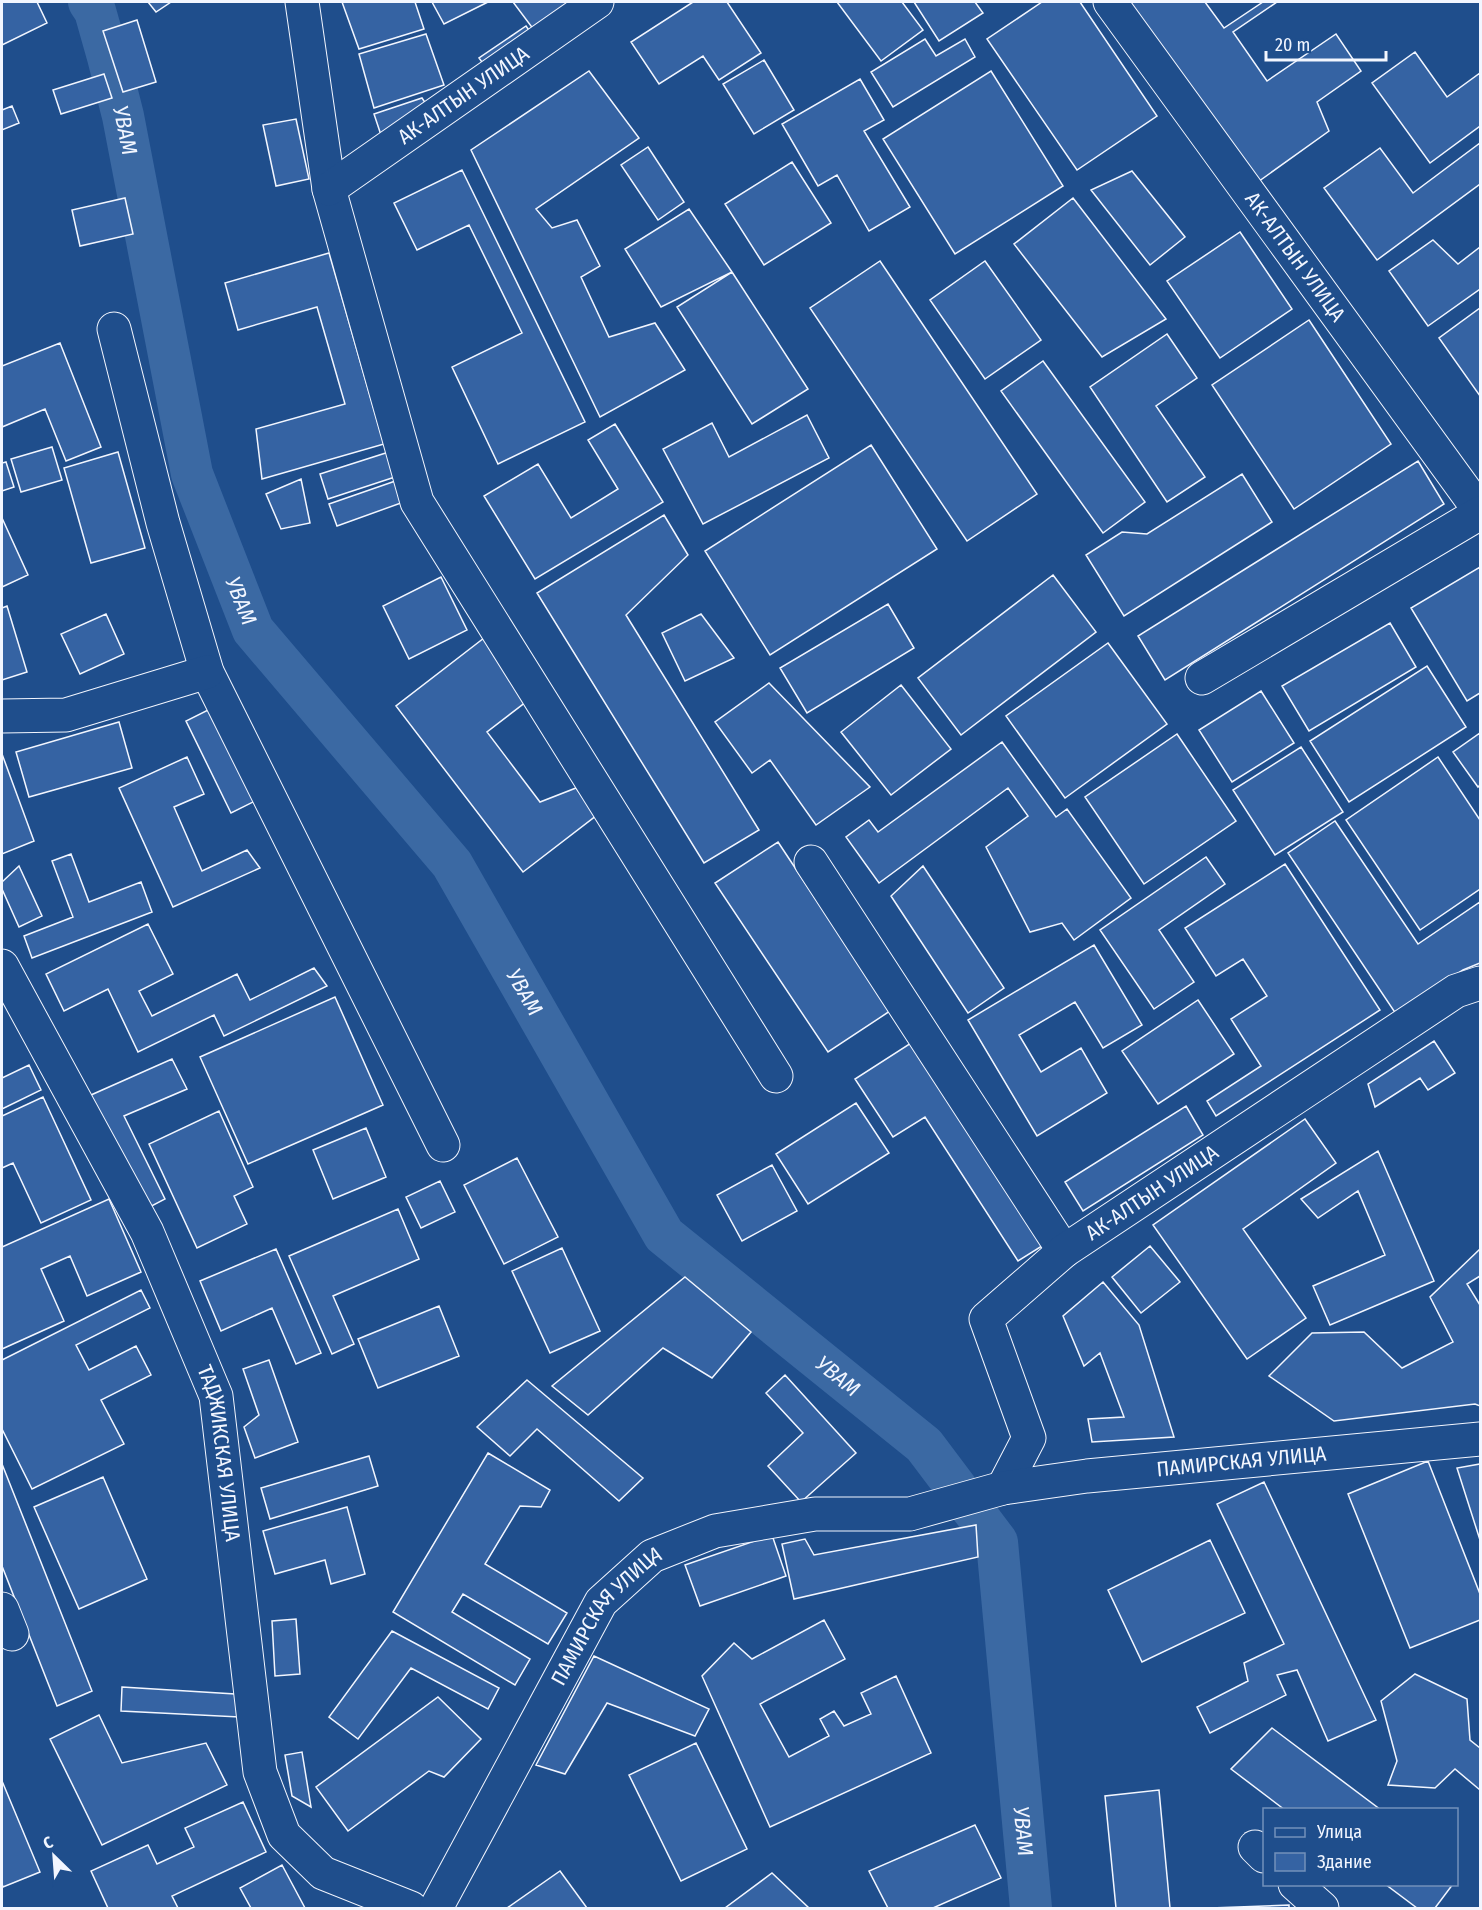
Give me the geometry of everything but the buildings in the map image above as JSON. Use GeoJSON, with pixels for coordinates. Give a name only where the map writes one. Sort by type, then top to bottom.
{"type":"FeatureCollection","features":[{"type":"Feature","properties":{"kind":"street"},"geometry":{"type":"LineString","coordinates":[[302,2],[329,189],[417,502],[776,1076]]}},
{"type":"Feature","properties":{"kind":"street","name":"АК-АЛТЫН УЛИЦА"},"geometry":{"type":"LineString","coordinates":[[329,189],[597,2]]}},
{"type":"Feature","properties":{"kind":"street","name":"АК-АЛТЫН УЛИЦА"},"geometry":{"type":"LineString","coordinates":[[1110,2],[1480,512]]}},
{"type":"Feature","properties":{"kind":"street"},"geometry":{"type":"LineString","coordinates":[[114,330],[163,523],[207,672],[443,1145]]}},
{"type":"Feature","properties":{"kind":"street"},"geometry":{"type":"LineString","coordinates":[[1202,678],[1480,512]]}},
{"type":"Feature","properties":{"kind":"street"},"geometry":{"type":"LineString","coordinates":[[2,716],[66,715],[207,672]]}},
{"type":"Feature","properties":{"kind":"street"},"geometry":{"type":"LineString","coordinates":[[811,862],[1064,1251]]}},
{"type":"Feature","properties":{"kind":"street","name":"ТАДЖИКСКАЯ УЛИЦА"},"geometry":{"type":"LineString","coordinates":[[2,966],[147,1232],[216,1396],[260,1772],[284,1835],[323,1873],[411,1908]]}},
{"type":"Feature","properties":{"kind":"street","name":"АК-АЛТЫН УЛИЦА"},"geometry":{"type":"LineString","coordinates":[[1003,1488],[1029,1438],[986,1319],[1064,1251],[1456,991],[1480,983]]}},
{"type":"Feature","properties":{"kind":"street","name":"ПАМИРСКАЯ УЛИЦА"},"geometry":{"type":"LineString","coordinates":[[436,1908],[601,1602],[652,1556],[715,1531],[815,1514],[910,1514],[1003,1488],[1087,1476],[1480,1439]]}},
{"type":"Feature","properties":{"kind":"street"},"geometry":{"type":"LineString","coordinates":[[1297,1886],[1322,1908]]}},
{"type":"Feature","properties":{"kind":"waterway","name":"УВАМ"},"geometry":{"type":"LineString","coordinates":[[89,2],[95,11],[123,116],[192,474],[253,630],[452,864],[664,1235],[924,1445],[997,1542],[1031,1908]]}}]}
